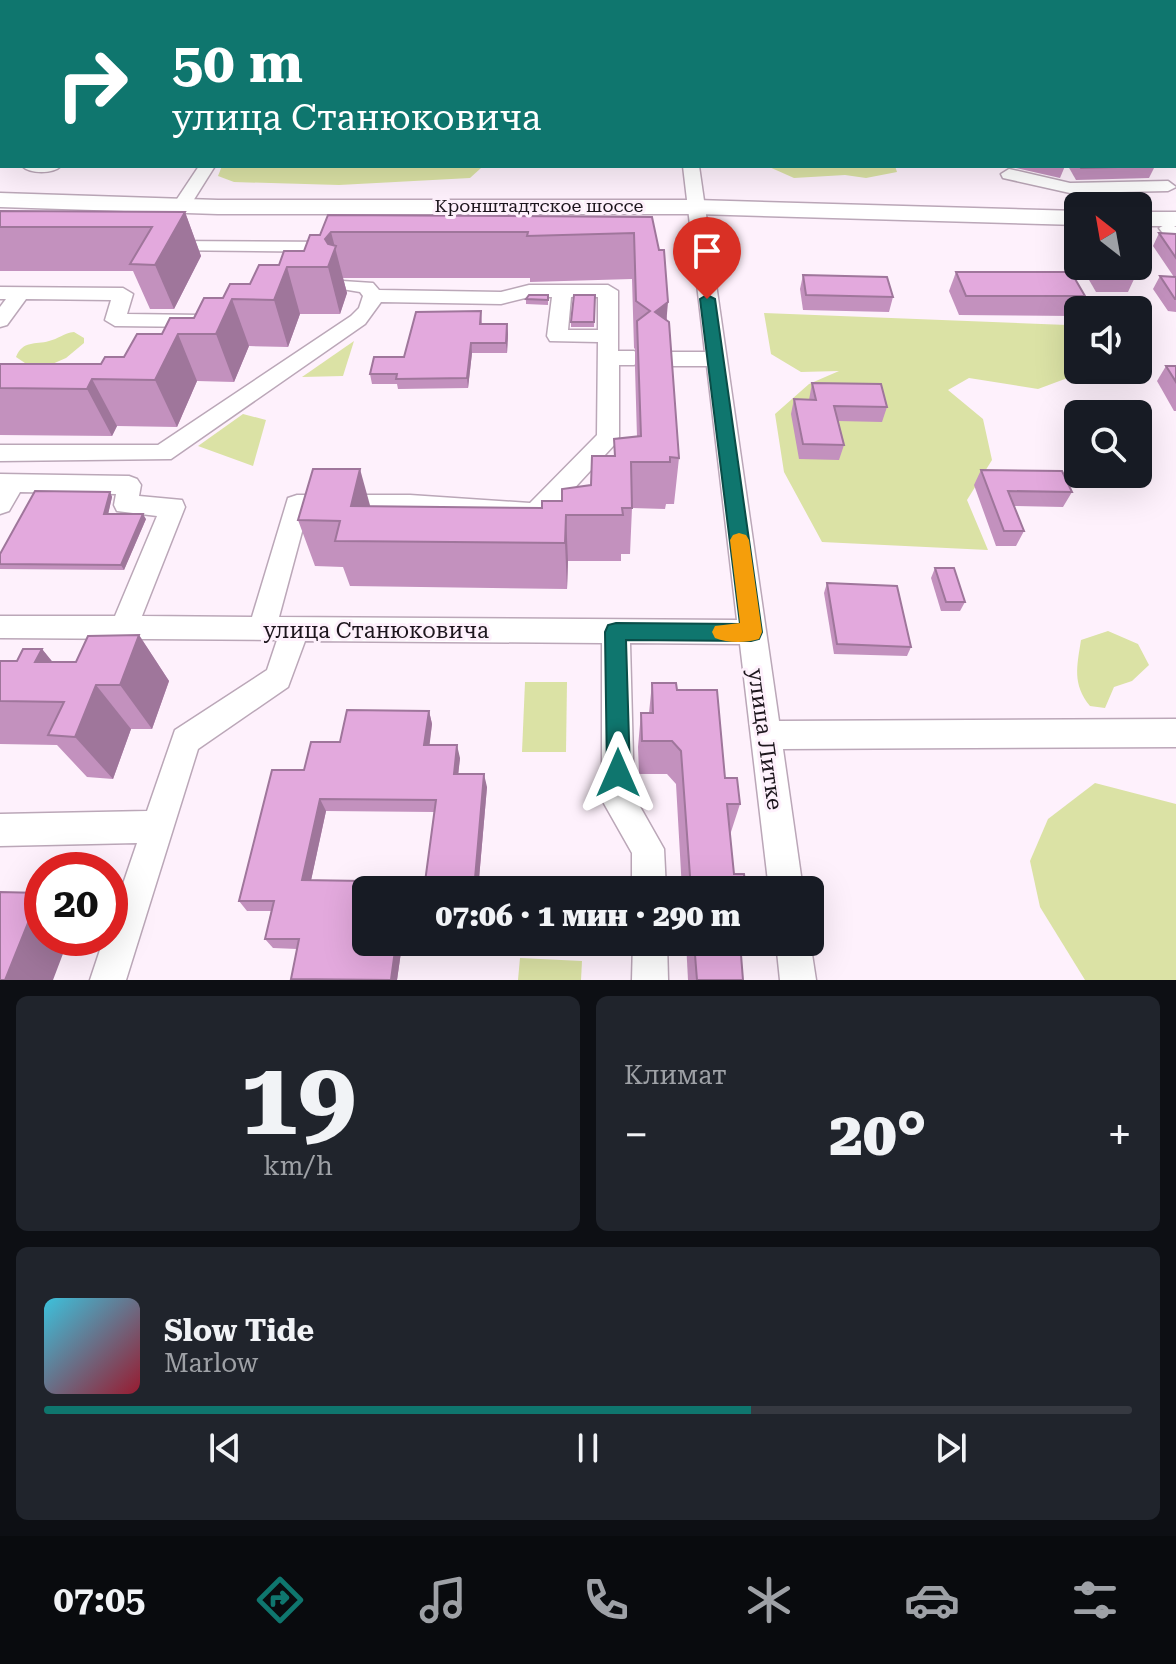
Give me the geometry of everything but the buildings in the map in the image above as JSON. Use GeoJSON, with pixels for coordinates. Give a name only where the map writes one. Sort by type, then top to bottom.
{"type":"FeatureCollection","features":[{"type":"Feature","properties":{"kind":"main road","name":"Кронштадтское шоссе"},"geometry":{"type":"LineString","coordinates":[[4,207],[182,205],[1064,218]]}},
{"type":"Feature","properties":{"kind":"main road","name":"Кронштадтское шоссе"},"geometry":{"type":"LineString","coordinates":[[4,207],[330,215],[697,214],[1064,227]]}},
{"type":"Feature","properties":{"kind":"main road"},"geometry":{"type":"LineString","coordinates":[[1152,223],[1174,229]]}},
{"type":"Feature","properties":{"kind":"main road"},"geometry":{"type":"LineString","coordinates":[[1152,228],[1174,229]]}},
{"type":"Feature","properties":{"kind":"street"},"geometry":{"type":"LineString","coordinates":[[182,205],[206,168]]}},
{"type":"Feature","properties":{"kind":"street","name":"улица Литке"},"geometry":{"type":"LineString","coordinates":[[691,168],[784,876]]}},
{"type":"Feature","properties":{"kind":"street"},"geometry":{"type":"LineString","coordinates":[[1041,168],[1061,172],[1058,168]]}},
{"type":"Feature","properties":{"kind":"street"},"geometry":{"type":"LineString","coordinates":[[1009,174],[1058,186],[1168,186],[1154,171]]}},
{"type":"Feature","properties":{"kind":"street"},"geometry":{"type":"LineString","coordinates":[[1083,187],[1086,192]]}},
{"type":"Feature","properties":{"kind":"street"},"geometry":{"type":"LineString","coordinates":[[309,270],[330,215]]}},
{"type":"Feature","properties":{"kind":"street"},"geometry":{"type":"LineString","coordinates":[[153,246],[354,247]]}},
{"type":"Feature","properties":{"kind":"street"},"geometry":{"type":"LineString","coordinates":[[61,293],[76,271]]}},
{"type":"Feature","properties":{"kind":"street"},"geometry":{"type":"LineString","coordinates":[[349,285],[366,287],[373,296]]}},
{"type":"Feature","properties":{"kind":"street"},"geometry":{"type":"LineString","coordinates":[[562,290],[557,336],[608,347],[634,358]]}},
{"type":"Feature","properties":{"kind":"street"},"geometry":{"type":"LineString","coordinates":[[262,629],[297,504],[410,504],[536,513],[608,437],[608,291],[529,291],[501,298],[373,296]]}},
{"type":"Feature","properties":{"kind":"street"},"geometry":{"type":"LineString","coordinates":[[0,321],[10,293],[123,294],[115,320],[223,321],[189,343]]}},
{"type":"Feature","properties":{"kind":"street"},"geometry":{"type":"LineString","coordinates":[[0,453],[163,453],[358,320],[368,310],[373,296]]}},
{"type":"Feature","properties":{"kind":"street"},"geometry":{"type":"LineString","coordinates":[[665,359],[715,359]]}},
{"type":"Feature","properties":{"kind":"street"},"geometry":{"type":"LineString","coordinates":[[4,490],[129,485],[126,505],[173,507],[124,628]]}},
{"type":"Feature","properties":{"kind":"street","name":"улица Станюковича"},"geometry":{"type":"LineString","coordinates":[[0,627],[751,632]]}},
{"type":"Feature","properties":{"kind":"street"},"geometry":{"type":"LineString","coordinates":[[108,980],[186,740],[278,678],[295,629]]}},
{"type":"Feature","properties":{"kind":"street"},"geometry":{"type":"LineString","coordinates":[[616,632],[618,800],[648,849],[649,876]]}},
{"type":"Feature","properties":{"kind":"street"},"geometry":{"type":"LineString","coordinates":[[765,735],[1176,733]]}},
{"type":"Feature","properties":{"kind":"street"},"geometry":{"type":"LineString","coordinates":[[0,830],[158,827]]}},
{"type":"Feature","properties":{"kind":"street"},"geometry":{"type":"LineString","coordinates":[[650,956],[650,980]]}},
{"type":"Feature","properties":{"kind":"street"},"geometry":{"type":"LineString","coordinates":[[795,956],[798,980]]}},
{"type":"Feature","properties":{"kind":"green space"},"geometry":{"type":"Polygon","coordinates":[[[221,168],[481,168],[470,178],[339,185],[234,182],[218,176],[221,168]]]}},
{"type":"Feature","properties":{"kind":"green space"},"geometry":{"type":"Polygon","coordinates":[[[772,168],[896,168],[897,172],[866,178],[845,175],[794,178],[772,168]]]}},
{"type":"Feature","properties":{"kind":"green space"},"geometry":{"type":"Polygon","coordinates":[[[764,313],[1064,325],[1064,379],[1038,389],[969,378],[948,390],[983,419],[992,460],[967,500],[988,550],[822,542],[784,472],[775,414],[809,384],[839,371],[801,372],[771,354],[764,313]]]}},
{"type":"Feature","properties":{"kind":"green space"},"geometry":{"type":"Polygon","coordinates":[[[74,332],[84,338],[84,343],[66,358],[50,365],[25,363],[16,357],[26,346],[74,332]]]}},
{"type":"Feature","properties":{"kind":"green space"},"geometry":{"type":"Polygon","coordinates":[[[354,341],[343,376],[302,377],[354,341]]]}},
{"type":"Feature","properties":{"kind":"green space"},"geometry":{"type":"Polygon","coordinates":[[[243,414],[266,420],[253,466],[198,446],[243,414]]]}},
{"type":"Feature","properties":{"kind":"green space"},"geometry":{"type":"Polygon","coordinates":[[[1108,631],[1138,644],[1149,665],[1132,681],[1114,687],[1105,708],[1090,706],[1078,682],[1081,640],[1108,631]]]}},
{"type":"Feature","properties":{"kind":"green space"},"geometry":{"type":"Polygon","coordinates":[[[525,682],[567,682],[566,752],[522,752],[525,682]]]}},
{"type":"Feature","properties":{"kind":"green space"},"geometry":{"type":"Polygon","coordinates":[[[1095,783],[1176,804],[1176,980],[1085,980],[1040,907],[1030,861],[1048,819],[1095,783]]]}},
{"type":"Feature","properties":{"kind":"green space"},"geometry":{"type":"Polygon","coordinates":[[[520,958],[582,961],[581,980],[518,980],[520,958]]]}},
{"type":"Feature","properties":{"kind":"slow traffic"},"geometry":{"type":"LineString","coordinates":[[722,632],[751,632],[739,540]]}},
{"type":"Feature","properties":{"kind":"route"},"geometry":{"type":"LineString","coordinates":[[618,773],[616,632],[751,632],[707,299]]}}]}
